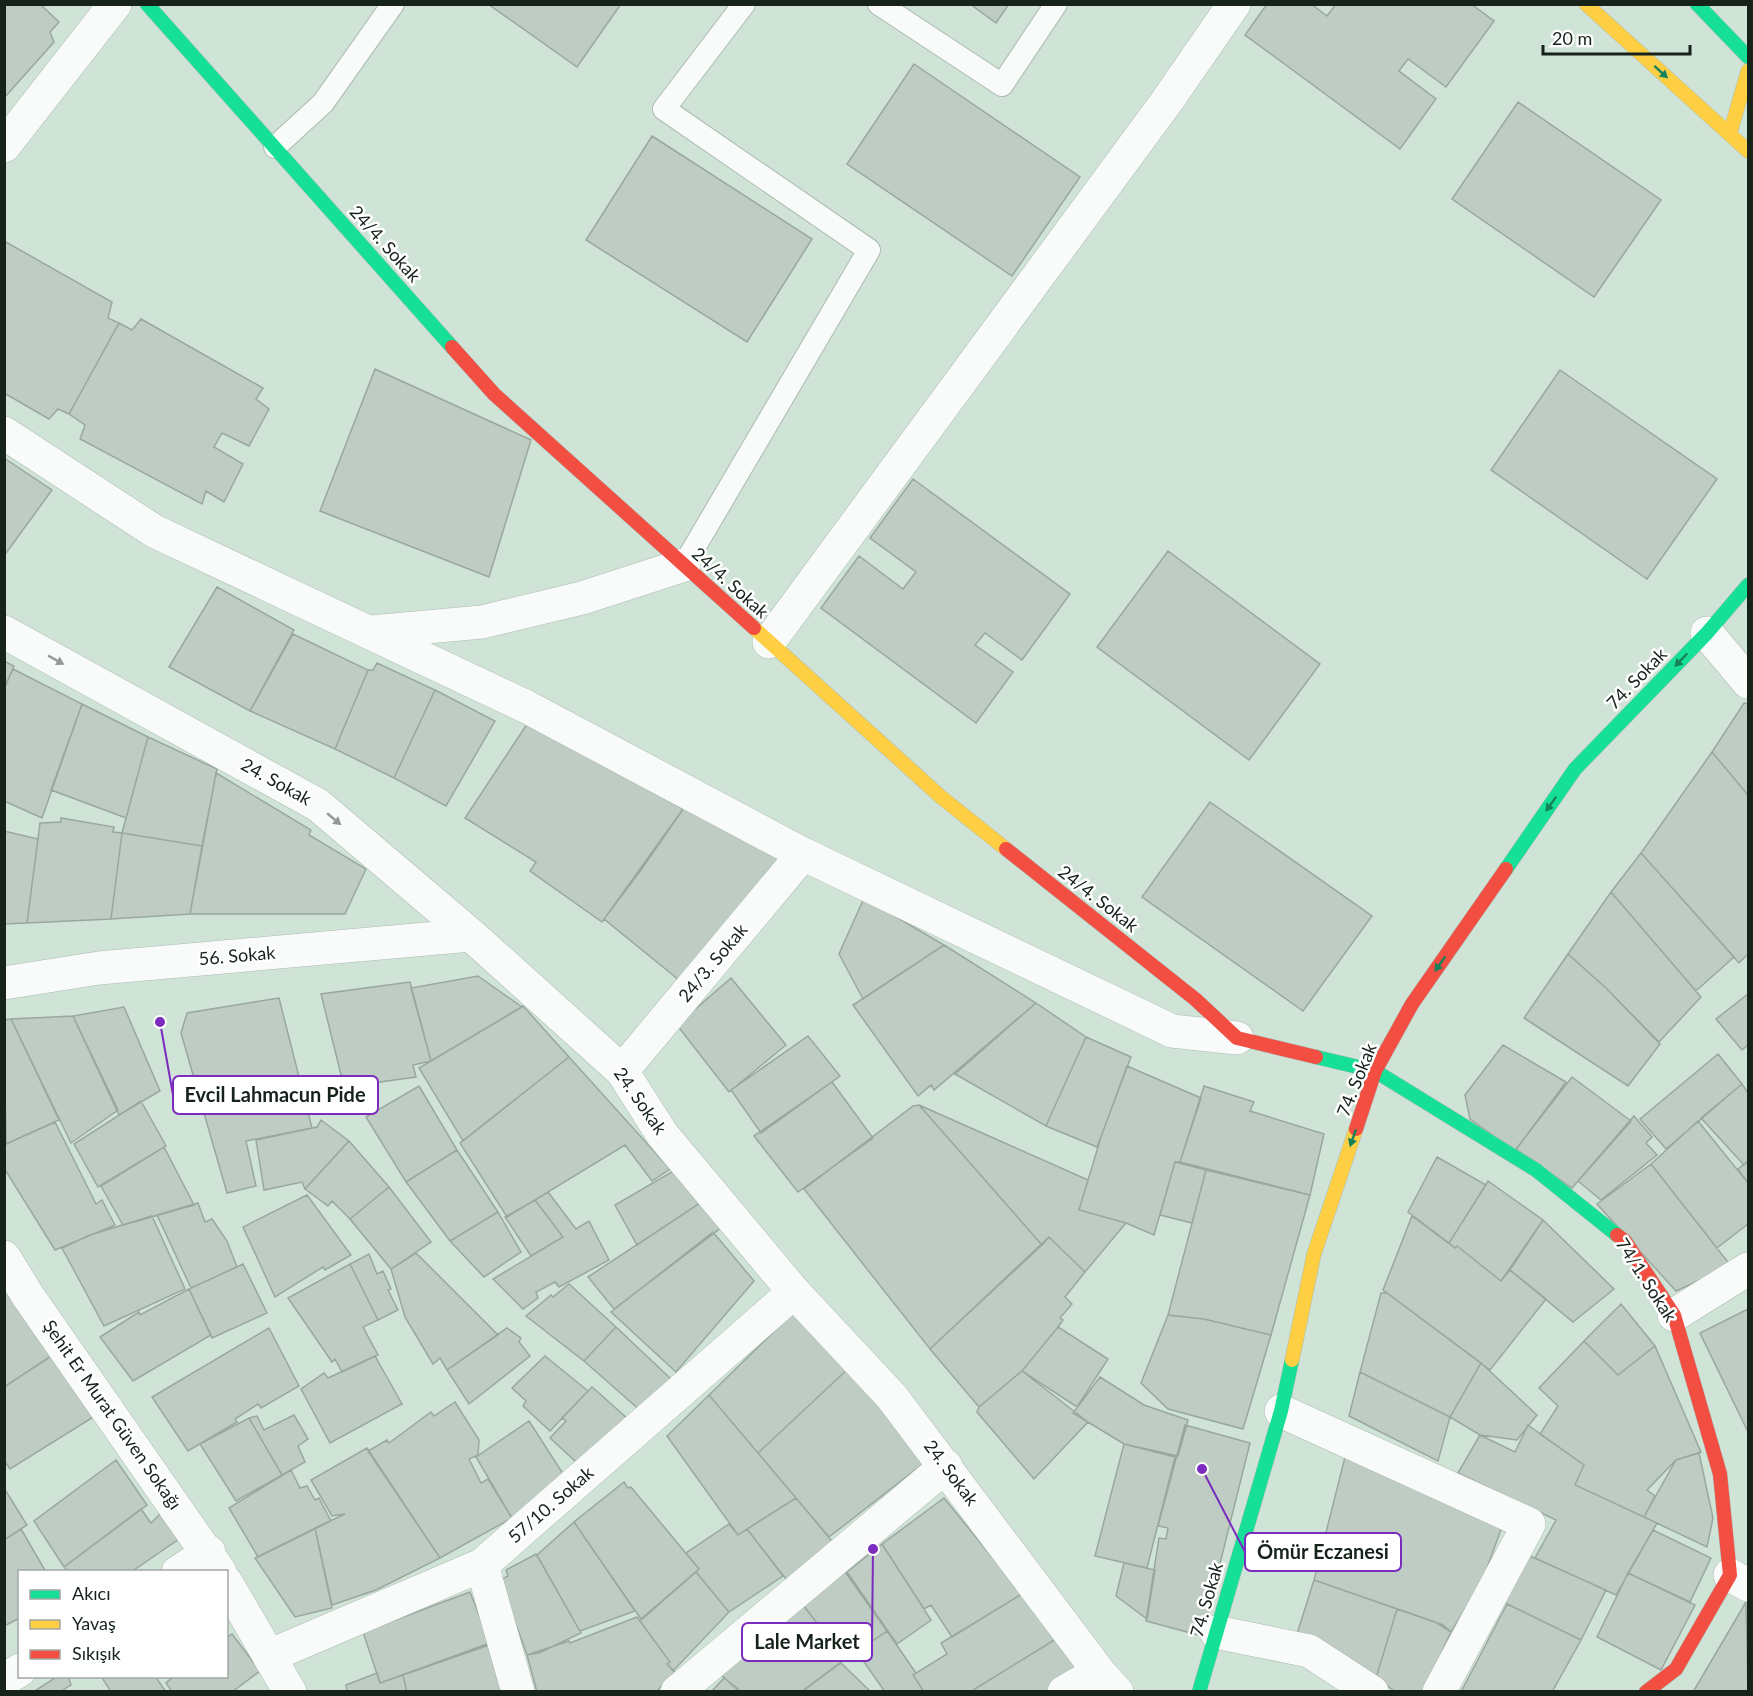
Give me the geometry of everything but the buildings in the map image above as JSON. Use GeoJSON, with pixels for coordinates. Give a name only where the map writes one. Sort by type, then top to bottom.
{"type":"FeatureCollection","features":[{"type":"Feature","properties":{"kind":"street"},"geometry":{"type":"LineString","coordinates":[[4,146],[115,4]]}},
{"type":"Feature","properties":{"kind":"street","name":"24/4. Sokak"},"geometry":{"type":"LineString","coordinates":[[147,4],[494,394],[941,797],[1195,999],[1237,1038],[1376,1071]]}},
{"type":"Feature","properties":{"kind":"street"},"geometry":{"type":"LineString","coordinates":[[769,642],[1167,101],[1234,4]]}},
{"type":"Feature","properties":{"kind":"street"},"geometry":{"type":"LineString","coordinates":[[1586,4],[1749,152]]}},
{"type":"Feature","properties":{"kind":"street"},"geometry":{"type":"LineString","coordinates":[[1697,4],[1749,57]]}},
{"type":"Feature","properties":{"kind":"street"},"geometry":{"type":"LineString","coordinates":[[1730,133],[1749,71]]}},
{"type":"Feature","properties":{"kind":"street"},"geometry":{"type":"LineString","coordinates":[[1730,133],[1749,119]]}},
{"type":"Feature","properties":{"kind":"street"},"geometry":{"type":"LineString","coordinates":[[4,433],[154,531],[527,707],[803,854],[1172,1031],[1237,1038]]}},
{"type":"Feature","properties":{"kind":"street"},"geometry":{"type":"LineString","coordinates":[[370,632],[482,622],[582,598],[684,565]]}},
{"type":"Feature","properties":{"kind":"street","name":"74. Sokak"},"geometry":{"type":"LineString","coordinates":[[1199,1692],[1281,1411],[1314,1254],[1376,1071],[1412,1004],[1575,769],[1707,633],[1749,585]]}},
{"type":"Feature","properties":{"kind":"street","name":"24. Sokak"},"geometry":{"type":"LineString","coordinates":[[4,632],[318,805],[471,935],[622,1071],[662,1134],[794,1292],[892,1397],[1108,1682]]}},
{"type":"Feature","properties":{"kind":"street"},"geometry":{"type":"LineString","coordinates":[[1707,633],[1749,682]]}},
{"type":"Feature","properties":{"kind":"street","name":"24/3. Sokak"},"geometry":{"type":"LineString","coordinates":[[622,1071],[803,854]]}},
{"type":"Feature","properties":{"kind":"street","name":"56. Sokak"},"geometry":{"type":"LineString","coordinates":[[4,983],[99,968],[471,935]]}},
{"type":"Feature","properties":{"kind":"street","name":"74/1. Sokak"},"geometry":{"type":"LineString","coordinates":[[1376,1071],[1536,1170],[1625,1241],[1674,1315],[1720,1474],[1742,1579],[1676,1668],[1646,1692]]}},
{"type":"Feature","properties":{"kind":"street","name":"Şehit Er Murat Güven Sokağı"},"geometry":{"type":"LineString","coordinates":[[4,1257],[28,1296],[215,1562]]}},
{"type":"Feature","properties":{"kind":"street"},"geometry":{"type":"LineString","coordinates":[[1674,1315],[1749,1269]]}},
{"type":"Feature","properties":{"kind":"street","name":"57/10. Sokak"},"geometry":{"type":"LineString","coordinates":[[269,1656],[482,1565],[794,1292]]}},
{"type":"Feature","properties":{"kind":"street"},"geometry":{"type":"LineString","coordinates":[[1281,1411],[1529,1524],[1439,1692]]}},
{"type":"Feature","properties":{"kind":"street"},"geometry":{"type":"LineString","coordinates":[[677,1692],[946,1466]]}},
{"type":"Feature","properties":{"kind":"street"},"geometry":{"type":"LineString","coordinates":[[185,1570],[215,1562]]}},
{"type":"Feature","properties":{"kind":"street"},"geometry":{"type":"LineString","coordinates":[[482,1565],[519,1692]]}},
{"type":"Feature","properties":{"kind":"street"},"geometry":{"type":"LineString","coordinates":[[228,1585],[290,1692]]}},
{"type":"Feature","properties":{"kind":"street"},"geometry":{"type":"LineString","coordinates":[[1216,1632],[1309,1651],[1372,1692]]}},
{"type":"Feature","properties":{"kind":"street"},"geometry":{"type":"LineString","coordinates":[[4,1680],[18,1671]]}},
{"type":"Feature","properties":{"kind":"street"},"geometry":{"type":"LineString","coordinates":[[1064,1692],[1108,1682]]}},
{"type":"Feature","properties":{"kind":"lane"},"geometry":{"type":"LineString","coordinates":[[274,147],[323,103],[393,4]]}},
{"type":"Feature","properties":{"kind":"lane"},"geometry":{"type":"LineString","coordinates":[[684,565],[869,250],[664,109],[744,4]]}},
{"type":"Feature","properties":{"kind":"lane"},"geometry":{"type":"LineString","coordinates":[[879,4],[1002,85],[1056,4]]}},
{"type":"Feature","properties":{"kind":"traffic: fast"},"geometry":{"type":"LineString","coordinates":[[147,4],[452,347]]}},
{"type":"Feature","properties":{"kind":"traffic: fast"},"geometry":{"type":"LineString","coordinates":[[1697,4],[1748,57]]}},
{"type":"Feature","properties":{"kind":"traffic: fast"},"geometry":{"type":"LineString","coordinates":[[1506,869],[1575,769],[1707,633],[1748,585]]}},
{"type":"Feature","properties":{"kind":"traffic: fast"},"geometry":{"type":"LineString","coordinates":[[1316,1057],[1375,1071],[1536,1170],[1617,1235]]}},
{"type":"Feature","properties":{"kind":"traffic: fast"},"geometry":{"type":"LineString","coordinates":[[1199,1692],[1281,1411],[1292,1360]]}},
{"type":"Feature","properties":{"kind":"traffic: slow"},"geometry":{"type":"LineString","coordinates":[[1586,4],[1748,151]]}},
{"type":"Feature","properties":{"kind":"traffic: slow"},"geometry":{"type":"LineString","coordinates":[[1730,133],[1748,71]]}},
{"type":"Feature","properties":{"kind":"traffic: slow"},"geometry":{"type":"LineString","coordinates":[[754,628],[941,797],[1006,849]]}},
{"type":"Feature","properties":{"kind":"traffic: slow"},"geometry":{"type":"LineString","coordinates":[[1292,1360],[1314,1254],[1356,1129]]}},
{"type":"Feature","properties":{"kind":"traffic: jam"},"geometry":{"type":"LineString","coordinates":[[452,347],[494,394],[754,628]]}},
{"type":"Feature","properties":{"kind":"traffic: jam"},"geometry":{"type":"LineString","coordinates":[[1006,849],[1195,999],[1237,1038],[1316,1057]]}},
{"type":"Feature","properties":{"kind":"traffic: jam"},"geometry":{"type":"LineString","coordinates":[[1356,1129],[1375,1071],[1412,1004],[1506,869]]}},
{"type":"Feature","properties":{"kind":"traffic: jam"},"geometry":{"type":"LineString","coordinates":[[1617,1235],[1625,1241],[1674,1315],[1720,1474],[1730,1575],[1676,1669],[1646,1692]]}},
{"type":"Feature","properties":{"kind":"place","name":"Evcil Lahmacun Pide"},"geometry":{"type":"Point","coordinates":[160,1022]}},
{"type":"Feature","properties":{"kind":"place","name":"Ömür Eczanesi"},"geometry":{"type":"Point","coordinates":[1202,1469]}},
{"type":"Feature","properties":{"kind":"place","name":"Lale Market"},"geometry":{"type":"Point","coordinates":[873,1549]}}]}
